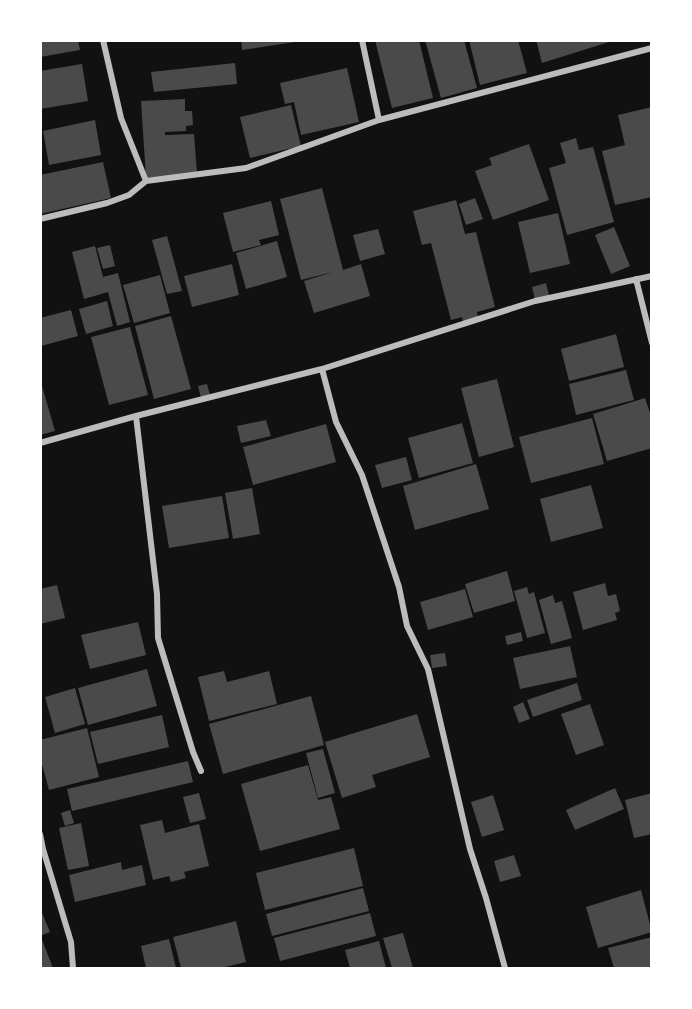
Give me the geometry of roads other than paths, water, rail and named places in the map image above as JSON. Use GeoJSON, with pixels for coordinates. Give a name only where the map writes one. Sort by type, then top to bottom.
{"type":"FeatureCollection","features":[{"type":"Feature","properties":{"kind":"street"},"geometry":{"type":"LineString","coordinates":[[103,40],[121,118],[146,181]]}},
{"type":"Feature","properties":{"kind":"street"},"geometry":{"type":"LineString","coordinates":[[362,40],[379,120]]}},
{"type":"Feature","properties":{"kind":"street"},"geometry":{"type":"LineString","coordinates":[[40,219],[107,203],[129,195],[146,181],[246,168],[379,120],[651,48]]}},
{"type":"Feature","properties":{"kind":"street"},"geometry":{"type":"LineString","coordinates":[[40,443],[322,369],[535,302],[651,276]]}},
{"type":"Feature","properties":{"kind":"street"},"geometry":{"type":"LineString","coordinates":[[636,279],[651,343]]}},
{"type":"Feature","properties":{"kind":"street"},"geometry":{"type":"LineString","coordinates":[[322,369],[336,422],[362,475],[399,587],[407,626],[428,669],[470,849],[505,969]]}},
{"type":"Feature","properties":{"kind":"street"},"geometry":{"type":"LineString","coordinates":[[136,416],[157,594],[158,639],[201,771]]}},
{"type":"Feature","properties":{"kind":"street"},"geometry":{"type":"LineString","coordinates":[[40,834],[71,942],[73,969]]}}]}
